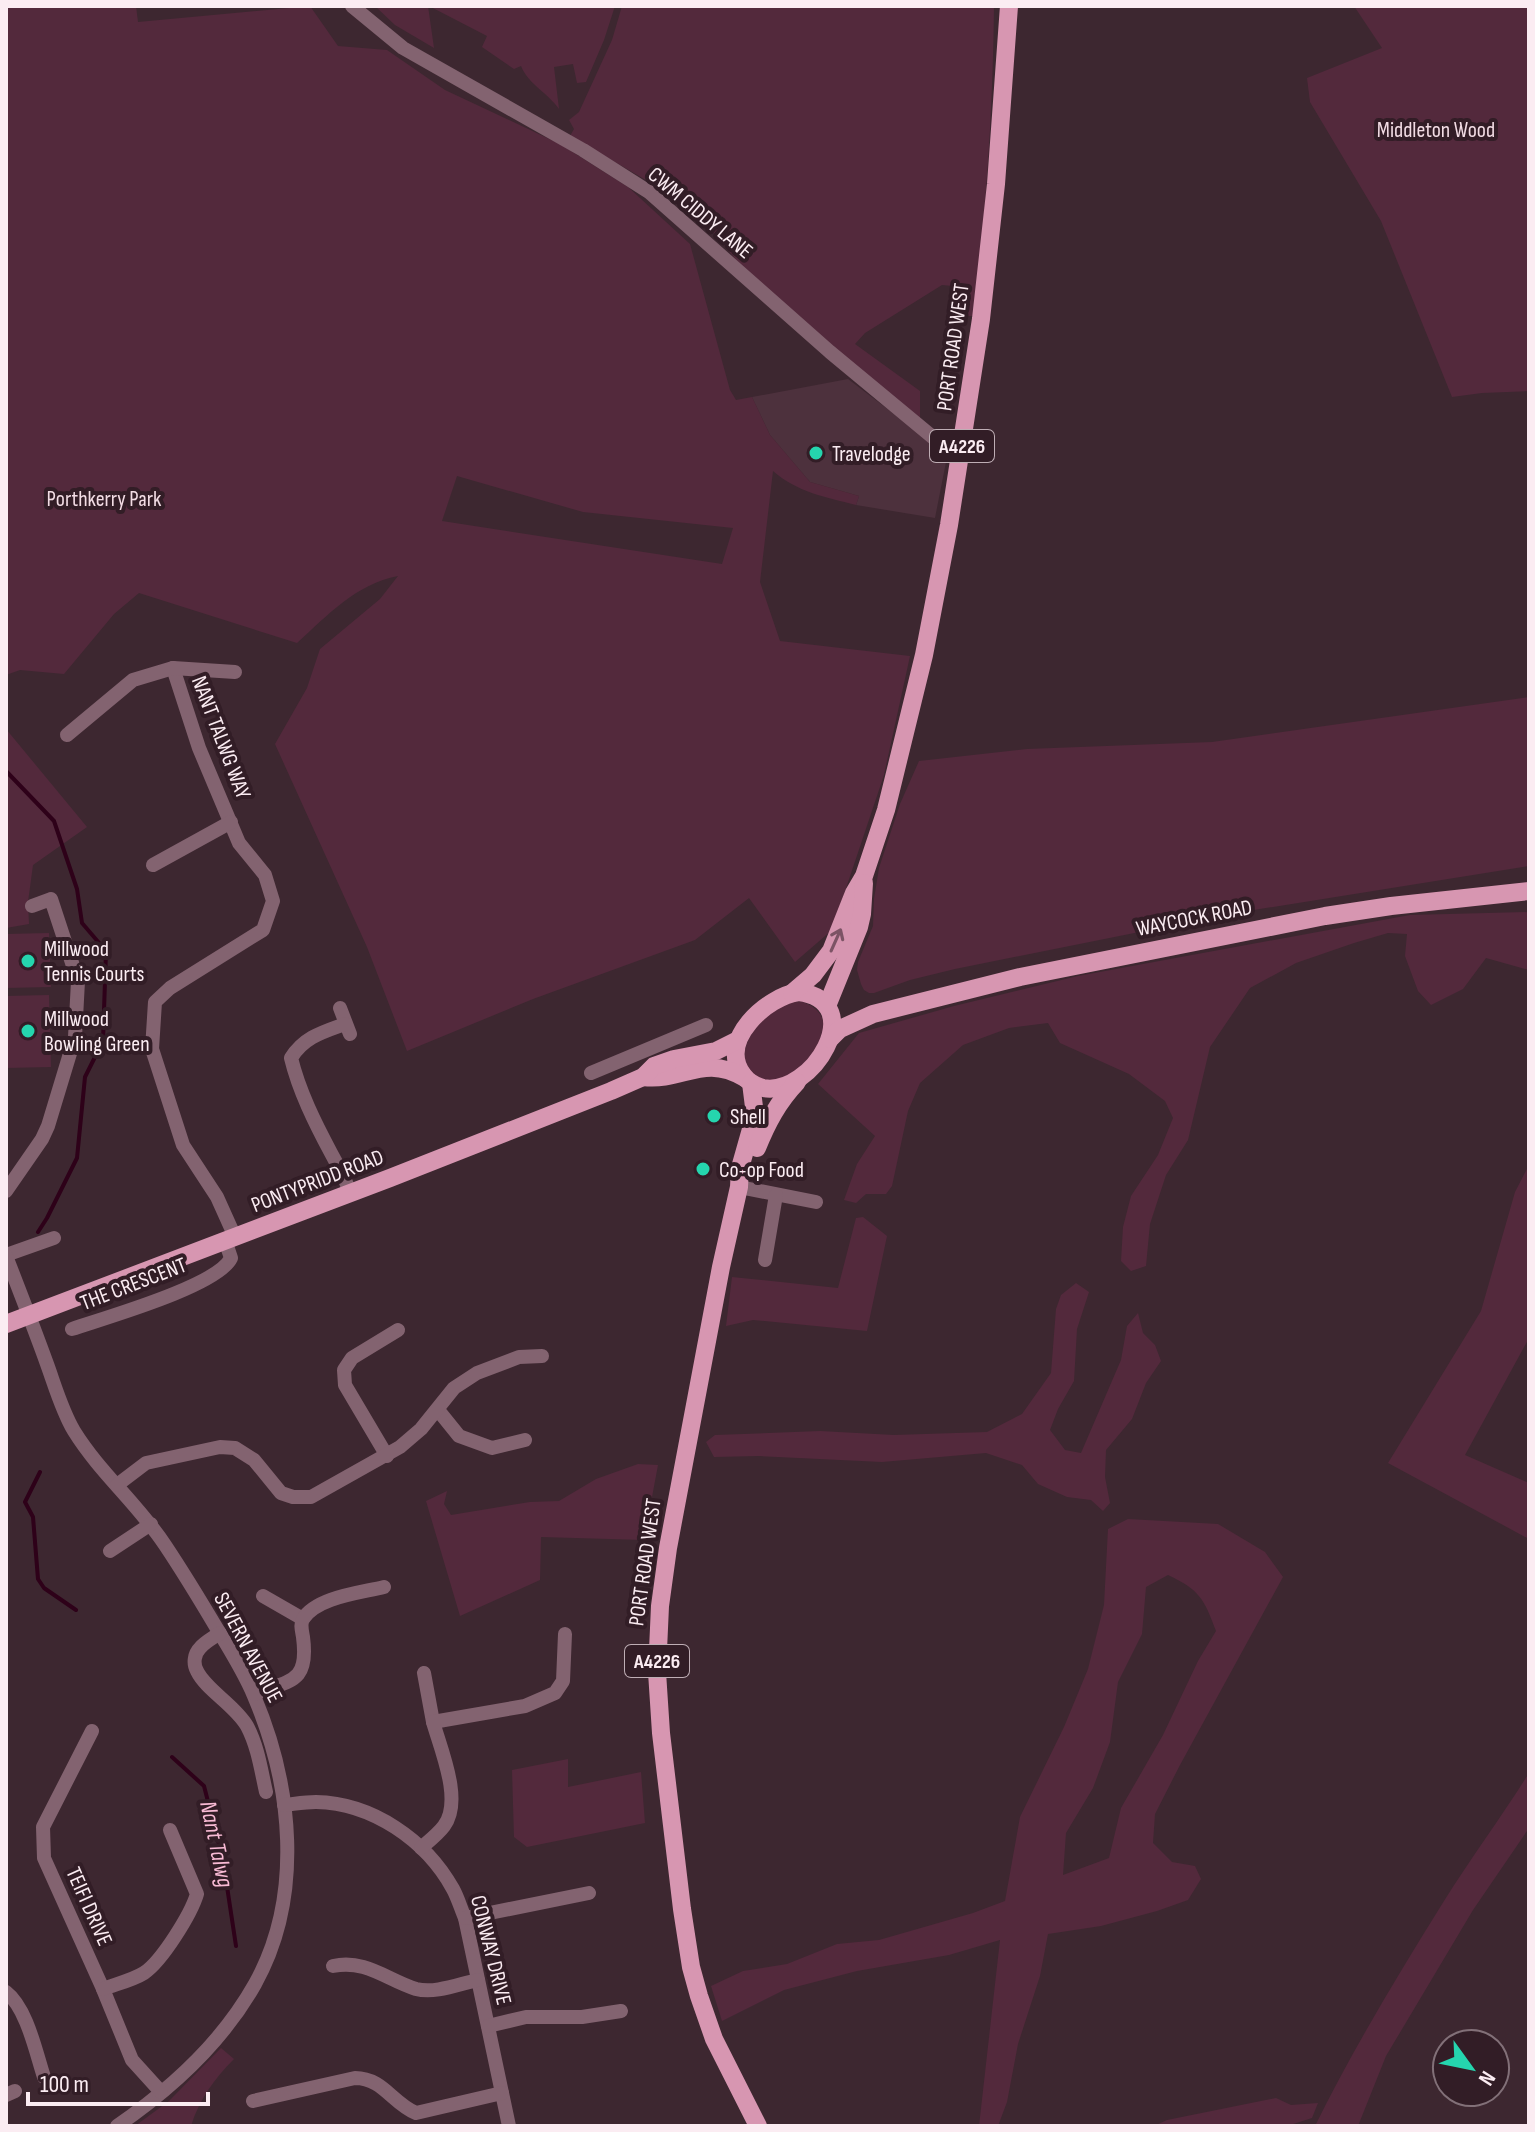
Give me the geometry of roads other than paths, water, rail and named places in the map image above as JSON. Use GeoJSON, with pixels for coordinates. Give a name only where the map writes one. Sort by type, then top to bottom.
{"type":"FeatureCollection","features":[{"type":"Feature","properties":{"kind":"main road","name":"PORT ROAD WEST"},"geometry":{"type":"LineString","coordinates":[[792,993],[825,961],[836,943],[854,893],[864,876],[886,810],[924,655],[981,319],[996,184],[1009,6]]}},
{"type":"Feature","properties":{"kind":"main road","name":"PORT ROAD WEST"},"geometry":{"type":"LineString","coordinates":[[828,1008],[859,927],[864,876]]}},
{"type":"Feature","properties":{"kind":"main road","name":"WAYCOCK ROAD"},"geometry":{"type":"LineString","coordinates":[[830,1039],[846,1026],[873,1014],[1020,977],[1313,918],[1529,891]]}},
{"type":"Feature","properties":{"kind":"main road"},"geometry":{"type":"LineString","coordinates":[[792,993],[811,994],[828,1008],[832,1020],[830,1039],[819,1059],[804,1074],[779,1088],[765,1088],[748,1080],[738,1067],[735,1056],[738,1040],[764,1008],[792,993]]}},
{"type":"Feature","properties":{"kind":"main road","name":"WAYCOCK ROAD"},"geometry":{"type":"LineString","coordinates":[[828,1008],[862,1010],[873,1014]]}},
{"type":"Feature","properties":{"kind":"main road","name":"PONTYPRIDD ROAD"},"geometry":{"type":"LineString","coordinates":[[6,1324],[611,1091],[643,1077],[654,1066],[716,1051],[738,1040]]}},
{"type":"Feature","properties":{"kind":"main road","name":"PONTYPRIDD ROAD"},"geometry":{"type":"LineString","coordinates":[[643,1077],[659,1079],[711,1067],[725,1068],[748,1080]]}},
{"type":"Feature","properties":{"kind":"main road","name":"PORT ROAD WEST"},"geometry":{"type":"LineString","coordinates":[[739,1187],[749,1171],[769,1119],[781,1099],[804,1074]]}},
{"type":"Feature","properties":{"kind":"main road","name":"PORT ROAD WEST"},"geometry":{"type":"LineString","coordinates":[[748,1080],[755,1115],[740,1168],[739,1187],[668,1548],[660,1606],[657,1672],[661,1733],[691,1967],[714,2039],[758,2126]]}},
{"type":"Feature","properties":{"kind":"street","name":"CWM CIDDY LANE"},"geometry":{"type":"LineString","coordinates":[[352,6],[403,48],[583,150],[649,192],[876,391],[947,449],[960,455]]}},
{"type":"Feature","properties":{"kind":"street","name":"NANT TALWG WAY"},"geometry":{"type":"LineString","coordinates":[[67,735],[133,680],[173,668],[235,672]]}},
{"type":"Feature","properties":{"kind":"street","name":"NANT TALWG WAY"},"geometry":{"type":"LineString","coordinates":[[173,668],[199,748],[239,843],[265,875],[273,901],[263,930],[170,988],[155,1002],[152,1049],[183,1145],[217,1197],[230,1238]]}},
{"type":"Feature","properties":{"kind":"street","name":"NANT TALWG WAY"},"geometry":{"type":"LineString","coordinates":[[153,865],[231,822]]}},
{"type":"Feature","properties":{"kind":"street"},"geometry":{"type":"LineString","coordinates":[[6,1191],[48,1126],[75,1037],[78,981],[59,922],[51,899],[32,906]]}},
{"type":"Feature","properties":{"kind":"street"},"geometry":{"type":"LineString","coordinates":[[340,1008],[348,1029],[317,1035],[299,1046],[291,1058],[296,1077],[350,1193]]}},
{"type":"Feature","properties":{"kind":"street"},"geometry":{"type":"LineString","coordinates":[[611,1091],[597,1070],[707,1021]]}},
{"type":"Feature","properties":{"kind":"street"},"geometry":{"type":"LineString","coordinates":[[739,1187],[816,1202]]}},
{"type":"Feature","properties":{"kind":"street"},"geometry":{"type":"LineString","coordinates":[[765,1260],[776,1195]]}},
{"type":"Feature","properties":{"kind":"street"},"geometry":{"type":"LineString","coordinates":[[6,1256],[54,1238]]}},
{"type":"Feature","properties":{"kind":"street","name":"THE CRESCENT"},"geometry":{"type":"LineString","coordinates":[[72,1329],[183,1290],[217,1272],[229,1264],[230,1238]]}},
{"type":"Feature","properties":{"kind":"street","name":"SEVERN AVENUE"},"geometry":{"type":"LineString","coordinates":[[6,1256],[72,1427],[84,1446],[151,1524],[220,1633],[254,1694],[274,1751],[284,1805],[287,1852],[284,1896],[274,1939],[249,1995],[222,2032],[185,2071],[117,2126]]}},
{"type":"Feature","properties":{"kind":"street"},"geometry":{"type":"LineString","coordinates":[[387,1456],[345,1385],[344,1370],[352,1358],[398,1330]]}},
{"type":"Feature","properties":{"kind":"street"},"geometry":{"type":"LineString","coordinates":[[117,1485],[146,1463],[220,1447],[235,1448],[254,1460],[281,1493],[311,1497],[387,1456],[413,1436],[454,1388],[477,1373],[519,1357],[542,1356]]}},
{"type":"Feature","properties":{"kind":"street"},"geometry":{"type":"LineString","coordinates":[[438,1410],[459,1436],[492,1448],[525,1440]]}},
{"type":"Feature","properties":{"kind":"street"},"geometry":{"type":"LineString","coordinates":[[110,1551],[151,1524]]}},
{"type":"Feature","properties":{"kind":"street"},"geometry":{"type":"LineString","coordinates":[[254,1694],[294,1679],[303,1668],[305,1655],[301,1625],[303,1619],[322,1602],[384,1587]]}},
{"type":"Feature","properties":{"kind":"street"},"geometry":{"type":"LineString","coordinates":[[263,1596],[303,1619]]}},
{"type":"Feature","properties":{"kind":"street"},"geometry":{"type":"LineString","coordinates":[[220,1633],[196,1655],[197,1672],[246,1724],[259,1757],[266,1792]]}},
{"type":"Feature","properties":{"kind":"street"},"geometry":{"type":"LineString","coordinates":[[433,1722],[525,1706],[555,1693],[563,1681],[565,1634]]}},
{"type":"Feature","properties":{"kind":"street"},"geometry":{"type":"LineString","coordinates":[[421,1848],[445,1825],[452,1809],[450,1785],[424,1673]]}},
{"type":"Feature","properties":{"kind":"street","name":"TEIFI DRIVE"},"geometry":{"type":"LineString","coordinates":[[92,1731],[43,1827],[44,1858],[132,2060],[161,2092]]}},
{"type":"Feature","properties":{"kind":"street","name":"CONWAY DRIVE"},"geometry":{"type":"LineString","coordinates":[[284,1805],[317,1802],[353,1808],[396,1827],[438,1866],[465,1918],[509,2126]]}},
{"type":"Feature","properties":{"kind":"street"},"geometry":{"type":"LineString","coordinates":[[103,1989],[143,1974],[155,1964],[192,1910],[197,1894],[170,1830]]}},
{"type":"Feature","properties":{"kind":"street"},"geometry":{"type":"LineString","coordinates":[[465,1918],[589,1893]]}},
{"type":"Feature","properties":{"kind":"street"},"geometry":{"type":"LineString","coordinates":[[333,1966],[346,1963],[370,1968],[417,1989],[441,1989],[478,1980]]}},
{"type":"Feature","properties":{"kind":"street"},"geometry":{"type":"LineString","coordinates":[[6,1992],[13,1998],[27,2024],[44,2077]]}},
{"type":"Feature","properties":{"kind":"street"},"geometry":{"type":"LineString","coordinates":[[488,2026],[526,2017],[625,2013]]}},
{"type":"Feature","properties":{"kind":"street"},"geometry":{"type":"LineString","coordinates":[[253,2101],[355,2078],[367,2078],[378,2084],[416,2113],[502,2093]]}},
{"type":"Feature","properties":{"kind":"waterway","name":"Nant Talwg"},"geometry":{"type":"LineString","coordinates":[[6,771],[54,821],[77,889],[82,923],[106,951],[103,1041],[85,1077],[77,1158],[38,1232]]}},
{"type":"Feature","properties":{"kind":"waterway","name":"Nant Talwg"},"geometry":{"type":"LineString","coordinates":[[40,1472],[25,1502],[33,1517],[38,1579],[44,1588],[76,1610]]}},
{"type":"Feature","properties":{"kind":"waterway","name":"Nant Talwg"},"geometry":{"type":"LineString","coordinates":[[172,1757],[204,1786],[223,1860],[236,1946]]}},
{"type":"Feature","properties":{"kind":"place","name":"Travelodge"},"geometry":{"type":"Point","coordinates":[816,453]}},
{"type":"Feature","properties":{"kind":"place","name":"Millwood Tennis Courts"},"geometry":{"type":"Point","coordinates":[28,961]}},
{"type":"Feature","properties":{"kind":"place","name":"Millwood Bowling Green"},"geometry":{"type":"Point","coordinates":[28,1031]}},
{"type":"Feature","properties":{"kind":"place","name":"Shell"},"geometry":{"type":"Point","coordinates":[714,1116]}},
{"type":"Feature","properties":{"kind":"place","name":"Co-op Food"},"geometry":{"type":"Point","coordinates":[703,1169]}},
{"type":"Feature","properties":{"kind":"park label","name":"Middleton Wood"},"geometry":{"type":"Point","coordinates":[1436,129]}},
{"type":"Feature","properties":{"kind":"park label","name":"Porthkerry Park"},"geometry":{"type":"Point","coordinates":[104,498]}}]}
